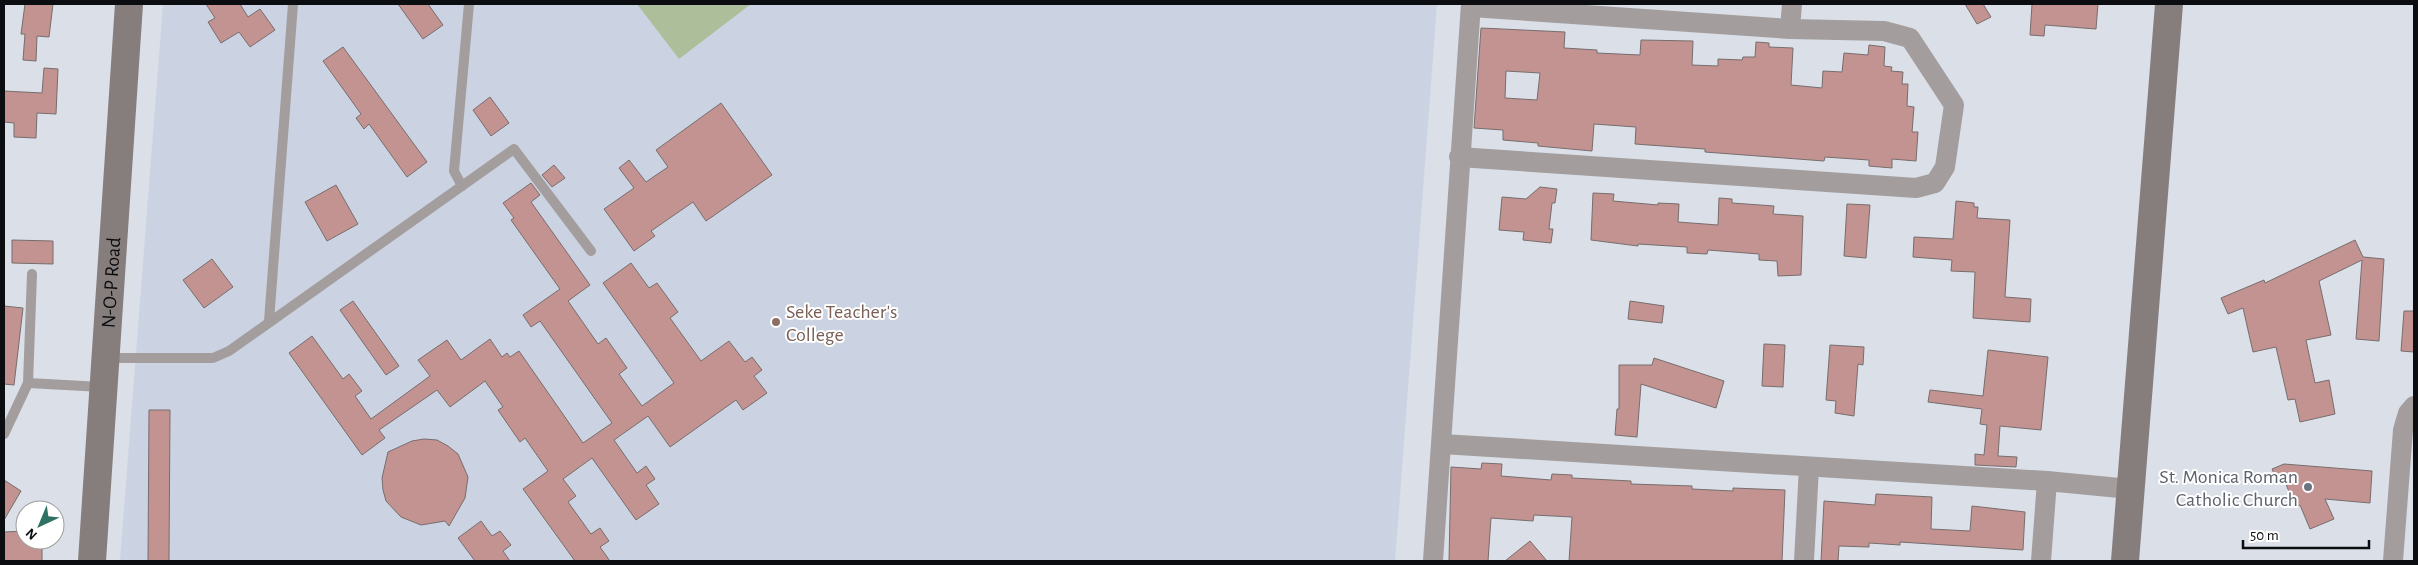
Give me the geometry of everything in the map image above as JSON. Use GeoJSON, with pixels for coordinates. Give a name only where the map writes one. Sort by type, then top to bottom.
{"type":"FeatureCollection","features":[{"type":"Feature","properties":{"kind":"street","name":"N-O-P Road"},"geometry":{"type":"LineString","coordinates":[[92,561],[129,4]]}},
{"type":"Feature","properties":{"kind":"street"},"geometry":{"type":"LineString","coordinates":[[1790,29],[1792,4]]}},
{"type":"Feature","properties":{"kind":"street"},"geometry":{"type":"LineString","coordinates":[[2125,561],[2169,4]]}},
{"type":"Feature","properties":{"kind":"street"},"geometry":{"type":"LineString","coordinates":[[1433,561],[1459,157],[1471,5],[1790,29],[1884,31],[1910,38],[1954,105],[1945,167],[1935,183],[1916,188],[1459,157]]}},
{"type":"Feature","properties":{"kind":"street"},"geometry":{"type":"LineString","coordinates":[[2393,561],[2403,430],[2408,414],[2414,406]]}},
{"type":"Feature","properties":{"kind":"street"},"geometry":{"type":"LineString","coordinates":[[1442,444],[2047,481],[2130,489]]}},
{"type":"Feature","properties":{"kind":"street"},"geometry":{"type":"LineString","coordinates":[[1804,561],[1809,467]]}},
{"type":"Feature","properties":{"kind":"street"},"geometry":{"type":"LineString","coordinates":[[2041,561],[2047,481]]}},
{"type":"Feature","properties":{"kind":"lane"},"geometry":{"type":"LineString","coordinates":[[269,321],[293,4]]}},
{"type":"Feature","properties":{"kind":"lane"},"geometry":{"type":"LineString","coordinates":[[462,186],[454,171],[469,4]]}},
{"type":"Feature","properties":{"kind":"lane"},"geometry":{"type":"LineString","coordinates":[[104,358],[213,358],[230,351],[269,321],[514,149],[591,252]]}},
{"type":"Feature","properties":{"kind":"lane"},"geometry":{"type":"LineString","coordinates":[[4,434],[28,383],[32,274]]}},
{"type":"Feature","properties":{"kind":"lane"},"geometry":{"type":"LineString","coordinates":[[28,383],[103,387]]}},
{"type":"Feature","properties":{"kind":"shaded area","name":"Seke Teacher's College"},"geometry":{"type":"Polygon","coordinates":[[[163,4],[1437,4],[1395,561],[120,561],[163,4]]]}},
{"type":"Feature","properties":{"kind":"green space"},"geometry":{"type":"Polygon","coordinates":[[[637,4],[751,4],[679,59],[637,4]]]}},
{"type":"Feature","properties":{"kind":"building"},"geometry":{"type":"Polygon","coordinates":[[[25,4],[53,4],[49,37],[37,36],[36,61],[23,60],[25,34],[21,34],[25,4]]]}},
{"type":"Feature","properties":{"kind":"building"},"geometry":{"type":"Polygon","coordinates":[[[206,4],[240,4],[248,17],[260,9],[275,30],[250,47],[239,32],[221,43],[208,22],[215,18],[206,4]]]}},
{"type":"Feature","properties":{"kind":"building"},"geometry":{"type":"Polygon","coordinates":[[[398,4],[428,4],[443,25],[423,39],[398,4]]]}},
{"type":"Feature","properties":{"kind":"building"},"geometry":{"type":"Polygon","coordinates":[[[1965,4],[1983,4],[1991,17],[1977,24],[1965,4]]]}},
{"type":"Feature","properties":{"kind":"building"},"geometry":{"type":"Polygon","coordinates":[[[2032,4],[2098,4],[2096,29],[2045,25],[2044,36],[2030,35],[2032,4]]]}},
{"type":"Feature","properties":{"kind":"building"},"geometry":{"type":"Polygon","coordinates":[[[1481,28],[1565,32],[1564,48],[1597,50],[1597,53],[1640,55],[1641,40],[1693,41],[1692,65],[1718,66],[1718,59],[1742,60],[1743,57],[1755,57],[1756,42],[1769,43],[1769,47],[1793,48],[1791,85],[1822,88],[1823,71],[1842,72],[1844,53],[1868,55],[1869,45],[1885,47],[1884,66],[1892,67],[1891,71],[1903,72],[1902,84],[1908,84],[1907,106],[1914,107],[1912,132],[1918,132],[1916,161],[1892,159],[1892,168],[1869,166],[1869,160],[1825,157],[1824,161],[1705,152],[1705,149],[1635,144],[1636,127],[1594,124],[1592,151],[1538,146],[1538,143],[1503,140],[1503,130],[1474,128],[1481,28]],[[1506,71],[1505,98],[1537,100],[1540,73],[1506,71]]]}},
{"type":"Feature","properties":{"kind":"building"},"geometry":{"type":"Polygon","coordinates":[[[343,47],[427,162],[407,177],[369,124],[364,129],[356,118],[361,114],[323,61],[343,47]]]}},
{"type":"Feature","properties":{"kind":"building"},"geometry":{"type":"Polygon","coordinates":[[[44,68],[58,69],[56,114],[37,113],[36,138],[14,137],[14,123],[4,122],[4,91],[42,93],[44,68]]]}},
{"type":"Feature","properties":{"kind":"building"},"geometry":{"type":"Polygon","coordinates":[[[490,97],[509,123],[491,136],[473,110],[490,97]]]}},
{"type":"Feature","properties":{"kind":"building"},"geometry":{"type":"Polygon","coordinates":[[[721,103],[772,175],[706,221],[693,202],[651,231],[655,236],[634,251],[604,209],[634,188],[619,168],[629,160],[646,182],[668,167],[656,150],[721,103]]]}},
{"type":"Feature","properties":{"kind":"building"},"geometry":{"type":"Polygon","coordinates":[[[554,165],[565,178],[552,187],[542,175],[554,165]]]}},
{"type":"Feature","properties":{"kind":"building"},"geometry":{"type":"Polygon","coordinates":[[[531,183],[540,195],[531,202],[590,285],[568,301],[598,344],[606,338],[627,368],[619,374],[642,406],[674,383],[603,283],[631,263],[649,288],[657,283],[678,312],[670,318],[701,361],[729,341],[745,362],[752,357],[762,370],[754,376],[767,393],[743,410],[736,400],[670,447],[648,416],[614,440],[637,473],[646,466],[655,479],[646,485],[659,504],[636,520],[592,458],[563,479],[576,496],[568,502],[591,534],[600,528],[609,541],[600,547],[610,561],[575,561],[523,489],[548,471],[525,438],[520,442],[498,410],[503,407],[485,381],[450,407],[437,390],[379,430],[385,438],[362,455],[289,353],[312,336],[343,379],[349,374],[362,391],[355,396],[371,419],[430,376],[418,360],[447,340],[461,360],[490,339],[502,357],[507,353],[510,357],[519,351],[583,443],[612,423],[540,321],[531,327],[523,315],[560,289],[511,220],[514,218],[503,203],[531,183]]]}},
{"type":"Feature","properties":{"kind":"building"},"geometry":{"type":"Polygon","coordinates":[[[336,185],[358,224],[327,241],[305,202],[336,185]]]}},
{"type":"Feature","properties":{"kind":"building"},"geometry":{"type":"Polygon","coordinates":[[[1540,187],[1557,189],[1555,203],[1552,203],[1549,229],[1553,229],[1551,243],[1523,240],[1524,232],[1499,230],[1502,197],[1526,199],[1540,187]]]}},
{"type":"Feature","properties":{"kind":"building"},"geometry":{"type":"Polygon","coordinates":[[[1593,193],[1614,194],[1613,201],[1658,205],[1658,203],[1679,204],[1678,222],[1718,225],[1719,198],[1732,199],[1732,203],[1774,206],[1773,214],[1803,216],[1801,275],[1778,276],[1777,261],[1759,260],[1759,254],[1708,250],[1707,254],[1687,253],[1687,247],[1638,244],[1638,246],[1591,240],[1593,193]]]}},
{"type":"Feature","properties":{"kind":"building"},"geometry":{"type":"Polygon","coordinates":[[[1956,201],[1974,203],[1974,207],[1978,207],[1977,218],[2010,220],[2005,297],[2031,299],[2030,322],[1973,318],[1975,272],[1951,271],[1952,260],[1913,257],[1914,237],[1953,239],[1956,201]]]}},
{"type":"Feature","properties":{"kind":"building"},"geometry":{"type":"Polygon","coordinates":[[[1847,204],[1870,205],[1866,258],[1844,256],[1847,204]]]}},
{"type":"Feature","properties":{"kind":"building"},"geometry":{"type":"Polygon","coordinates":[[[12,240],[53,241],[53,264],[12,263],[12,240]]]}},
{"type":"Feature","properties":{"kind":"building"},"geometry":{"type":"Polygon","coordinates":[[[2355,240],[2363,257],[2384,259],[2379,341],[2356,339],[2362,260],[2319,281],[2331,335],[2306,340],[2315,383],[2329,380],[2335,414],[2300,422],[2295,399],[2288,400],[2276,347],[2253,352],[2243,308],[2228,314],[2221,298],[2264,280],[2265,283],[2355,240]]]}},
{"type":"Feature","properties":{"kind":"building"},"geometry":{"type":"Polygon","coordinates":[[[212,259],[233,287],[204,308],[183,280],[212,259]]]}},
{"type":"Feature","properties":{"kind":"building"},"geometry":{"type":"Polygon","coordinates":[[[353,301],[399,366],[386,375],[340,310],[353,301]]]}},
{"type":"Feature","properties":{"kind":"building"},"geometry":{"type":"Polygon","coordinates":[[[1630,301],[1664,306],[1662,323],[1628,319],[1630,301]]]}},
{"type":"Feature","properties":{"kind":"building"},"geometry":{"type":"Polygon","coordinates":[[[4,306],[23,308],[14,385],[4,384],[4,306]]]}},
{"type":"Feature","properties":{"kind":"building"},"geometry":{"type":"Polygon","coordinates":[[[2404,311],[2414,311],[2414,352],[2401,351],[2404,311]]]}},
{"type":"Feature","properties":{"kind":"building"},"geometry":{"type":"Polygon","coordinates":[[[1764,344],[1785,345],[1783,387],[1762,386],[1764,344]]]}},
{"type":"Feature","properties":{"kind":"building"},"geometry":{"type":"Polygon","coordinates":[[[1830,345],[1864,347],[1863,365],[1858,364],[1854,416],[1835,413],[1836,401],[1826,400],[1830,345]]]}},
{"type":"Feature","properties":{"kind":"building"},"geometry":{"type":"Polygon","coordinates":[[[1988,350],[2048,357],[2041,430],[2000,426],[1998,456],[2017,457],[2016,467],[1975,465],[1975,454],[1984,455],[1987,425],[1980,424],[1982,409],[1928,402],[1930,390],[1983,396],[1988,350]]]}},
{"type":"Feature","properties":{"kind":"building"},"geometry":{"type":"Polygon","coordinates":[[[1654,358],[1724,381],[1716,408],[1641,384],[1637,437],[1615,435],[1617,409],[1619,409],[1619,365],[1652,365],[1654,358]]]}},
{"type":"Feature","properties":{"kind":"building"},"geometry":{"type":"Polygon","coordinates":[[[149,410],[170,410],[169,561],[148,561],[149,410]]]}},
{"type":"Feature","properties":{"kind":"building"},"geometry":{"type":"Polygon","coordinates":[[[424,439],[437,440],[458,454],[468,477],[465,498],[449,526],[445,521],[421,525],[401,517],[386,501],[382,478],[388,452],[412,441],[424,439]]]}},
{"type":"Feature","properties":{"kind":"building"},"geometry":{"type":"Polygon","coordinates":[[[1482,463],[1502,464],[1501,476],[1551,480],[1552,474],[1572,475],[1572,478],[1631,481],[1631,484],[1692,486],[1692,489],[1733,491],[1733,488],[1785,490],[1782,561],[1569,561],[1572,517],[1534,515],[1533,521],[1491,518],[1488,561],[1449,561],[1451,467],[1481,469],[1482,463]]]}},
{"type":"Feature","properties":{"kind":"building","name":"St. Monica Roman Catholic Church"},"geometry":{"type":"Polygon","coordinates":[[[2284,464],[2372,471],[2370,503],[2325,499],[2334,519],[2310,529],[2300,505],[2295,507],[2284,479],[2278,482],[2272,469],[2284,464]]]}},
{"type":"Feature","properties":{"kind":"building"},"geometry":{"type":"Polygon","coordinates":[[[4,480],[21,491],[4,520],[4,480]]]}},
{"type":"Feature","properties":{"kind":"building"},"geometry":{"type":"Polygon","coordinates":[[[1876,494],[1932,497],[1931,529],[1970,531],[1972,506],[2025,512],[2023,550],[1900,542],[1900,545],[1869,543],[1869,547],[1839,546],[1838,561],[1821,561],[1824,501],[1875,505],[1876,494]]]}},
{"type":"Feature","properties":{"kind":"building"},"geometry":{"type":"Polygon","coordinates":[[[481,521],[492,536],[500,531],[511,545],[503,551],[510,561],[475,561],[458,538],[481,521]]]}},
{"type":"Feature","properties":{"kind":"building"},"geometry":{"type":"Polygon","coordinates":[[[15,531],[15,550],[42,550],[42,561],[4,561],[4,532],[15,531]]]}},
{"type":"Feature","properties":{"kind":"building"},"geometry":{"type":"Polygon","coordinates":[[[1530,541],[1547,561],[1505,561],[1530,541]]]}},
{"type":"Feature","properties":{"kind":"place","name":"Seke Teacher's College"},"geometry":{"type":"Point","coordinates":[776,322]}},
{"type":"Feature","properties":{"kind":"place","name":"St. Monica Roman Catholic Church"},"geometry":{"type":"Point","coordinates":[2308,487]}}]}
